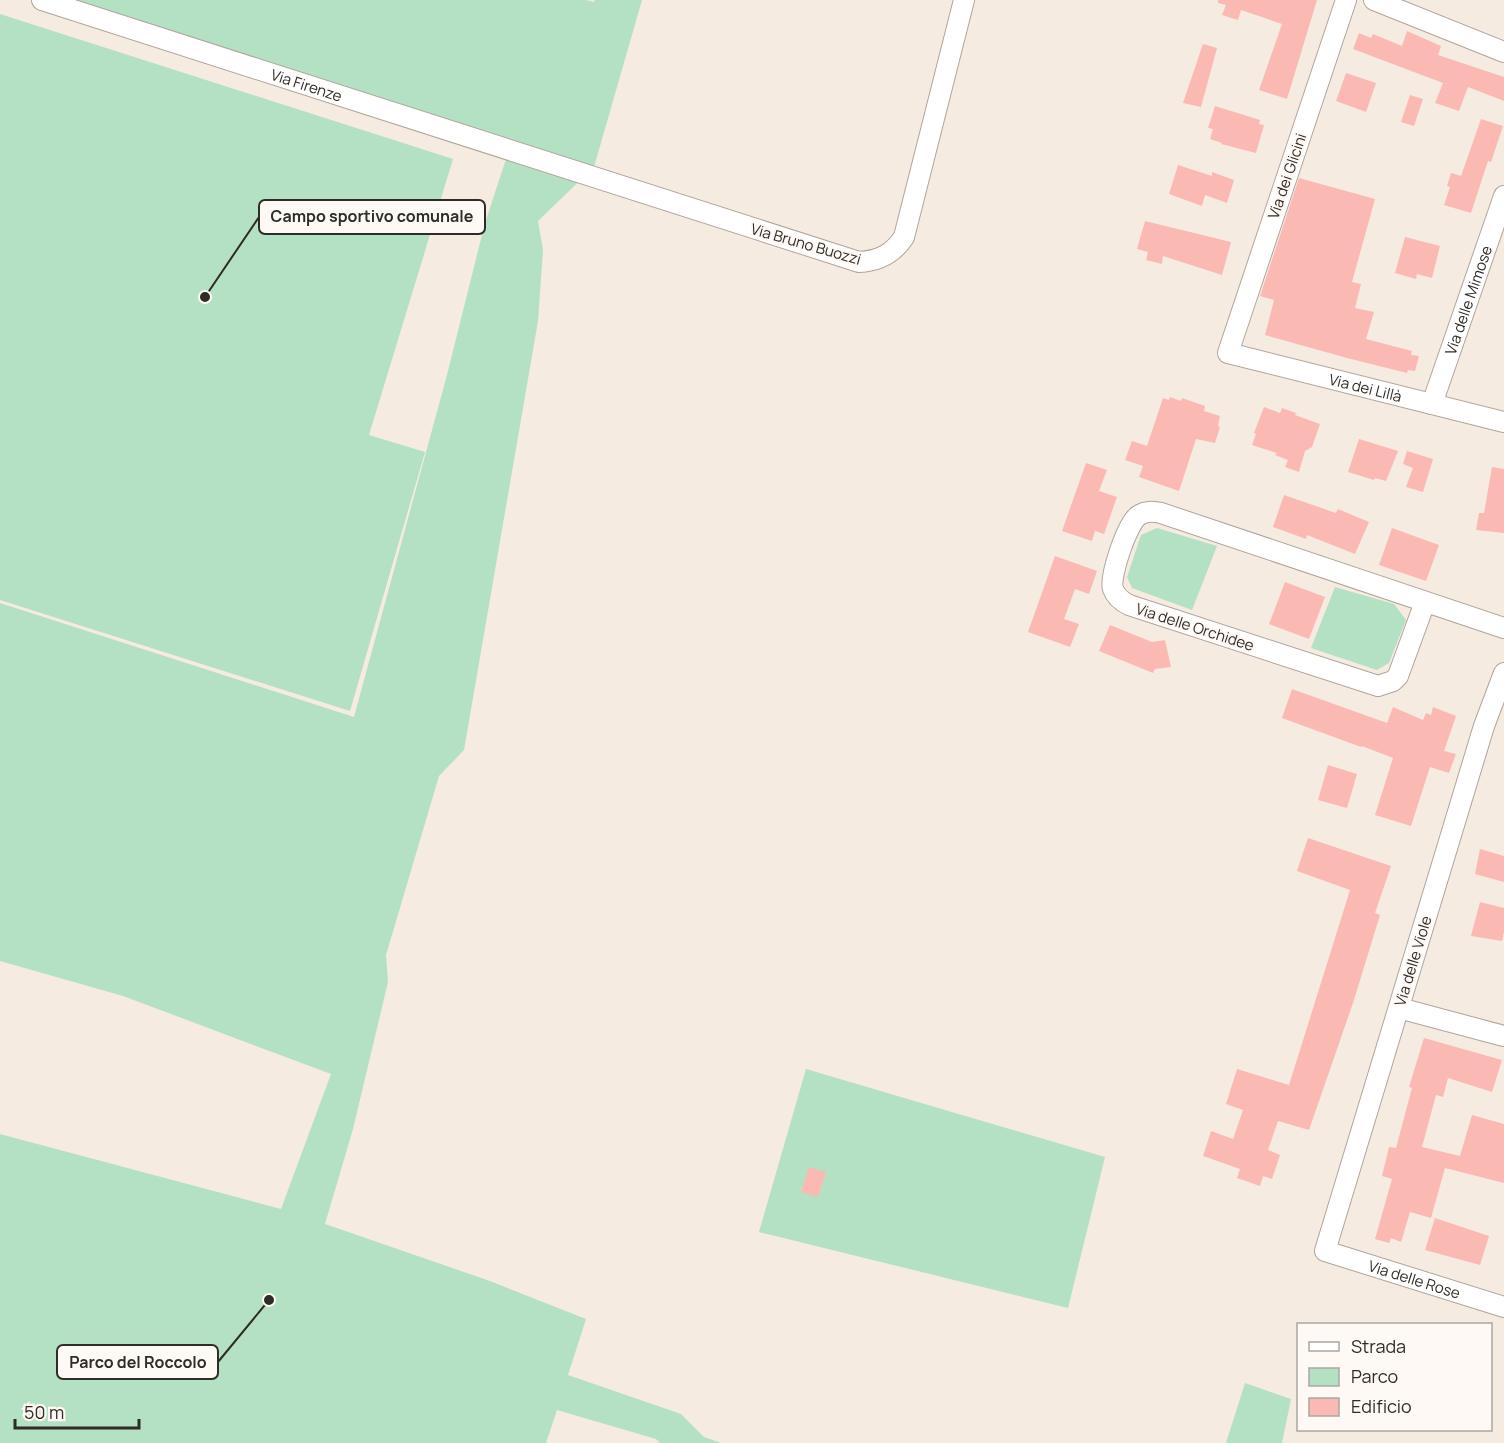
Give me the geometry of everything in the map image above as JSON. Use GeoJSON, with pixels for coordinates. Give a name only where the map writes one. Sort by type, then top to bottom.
{"type":"FeatureCollection","features":[{"type":"Feature","properties":{"kind":"street","name":"Via Firenze"},"geometry":{"type":"LineString","coordinates":[[42,0],[571,170]]}},
{"type":"Feature","properties":{"kind":"street","name":"Via Bruno Buozzi"},"geometry":{"type":"LineString","coordinates":[[571,170],[850,260],[859,262],[877,260],[893,251],[904,237],[964,0]]}},
{"type":"Feature","properties":{"kind":"street","name":"Via dei Glicini"},"geometry":{"type":"LineString","coordinates":[[1228,352],[1346,0]]}},
{"type":"Feature","properties":{"kind":"street"},"geometry":{"type":"LineString","coordinates":[[1374,0],[1504,52]]}},
{"type":"Feature","properties":{"kind":"street","name":"Via delle Mimose"},"geometry":{"type":"LineString","coordinates":[[1432,404],[1504,196]]}},
{"type":"Feature","properties":{"kind":"street","name":"Via dei Lillà"},"geometry":{"type":"LineString","coordinates":[[1228,352],[1504,422]]}},
{"type":"Feature","properties":{"kind":"street","name":"Via delle Orchidee"},"geometry":{"type":"LineString","coordinates":[[1425,602],[1398,676],[1393,681],[1378,686],[1130,605],[1117,596],[1112,581],[1132,522],[1145,513],[1153,512],[1504,628]]}},
{"type":"Feature","properties":{"kind":"street","name":"Via delle Viole"},"geometry":{"type":"LineString","coordinates":[[1325,1251],[1484,726],[1504,673]]}},
{"type":"Feature","properties":{"kind":"street"},"geometry":{"type":"LineString","coordinates":[[1399,1008],[1504,1036]]}},
{"type":"Feature","properties":{"kind":"street","name":"Via delle Rose"},"geometry":{"type":"LineString","coordinates":[[1325,1251],[1504,1307]]}},
{"type":"Feature","properties":{"kind":"green space"},"geometry":{"type":"Polygon","coordinates":[[[66,0],[586,0],[594,2],[595,0],[642,0],[594,167],[538,221],[543,250],[538,321],[464,750],[439,776],[386,955],[388,982],[353,1129],[325,1224],[490,1281],[586,1319],[568,1375],[681,1414],[704,1437],[721,1443],[660,1443],[656,1439],[557,1410],[546,1443],[0,1443],[0,1134],[281,1209],[331,1074],[123,996],[0,961],[0,603],[354,717],[447,375],[485,223],[512,141],[66,0]]]}},
{"type":"Feature","properties":{"kind":"green space"},"geometry":{"type":"Polygon","coordinates":[[[0,14],[453,159],[369,435],[425,452],[350,711],[0,600],[0,14]]]}},
{"type":"Feature","properties":{"kind":"green space"},"geometry":{"type":"Polygon","coordinates":[[[1157,528],[1217,546],[1192,610],[1132,588],[1127,577],[1141,535],[1157,528]]]}},
{"type":"Feature","properties":{"kind":"green space"},"geometry":{"type":"Polygon","coordinates":[[[1335,587],[1394,604],[1406,620],[1389,663],[1377,670],[1311,648],[1335,587]]]}},
{"type":"Feature","properties":{"kind":"green space"},"geometry":{"type":"Polygon","coordinates":[[[806,1069],[1105,1157],[1068,1308],[759,1232],[806,1069]]]}},
{"type":"Feature","properties":{"kind":"green space"},"geometry":{"type":"Polygon","coordinates":[[[1245,1383],[1291,1399],[1282,1443],[1226,1443],[1245,1383]]]}},
{"type":"Feature","properties":{"kind":"building"},"geometry":{"type":"Polygon","coordinates":[[[1218,0],[1317,0],[1287,99],[1259,90],[1282,24],[1241,10],[1238,20],[1222,15],[1226,5],[1218,3],[1218,0]]]}},
{"type":"Feature","properties":{"kind":"building"},"geometry":{"type":"Polygon","coordinates":[[[1407,31],[1441,46],[1438,55],[1504,77],[1504,101],[1468,87],[1459,111],[1435,103],[1443,83],[1353,49],[1359,33],[1371,38],[1373,34],[1402,46],[1407,31]]]}},
{"type":"Feature","properties":{"kind":"building"},"geometry":{"type":"Polygon","coordinates":[[[1203,44],[1217,48],[1201,107],[1183,103],[1203,44]]]}},
{"type":"Feature","properties":{"kind":"building"},"geometry":{"type":"Polygon","coordinates":[[[1346,73],[1376,83],[1366,112],[1336,101],[1346,73]]]}},
{"type":"Feature","properties":{"kind":"building"},"geometry":{"type":"Polygon","coordinates":[[[1410,95],[1423,99],[1414,126],[1401,122],[1410,95]]]}},
{"type":"Feature","properties":{"kind":"building"},"geometry":{"type":"Polygon","coordinates":[[[1215,106],[1260,120],[1259,124],[1264,125],[1256,153],[1210,139],[1213,129],[1208,128],[1215,106]]]}},
{"type":"Feature","properties":{"kind":"building"},"geometry":{"type":"Polygon","coordinates":[[[1481,119],[1503,126],[1491,162],[1488,161],[1471,213],[1444,205],[1450,187],[1447,186],[1451,173],[1461,176],[1481,119]]]}},
{"type":"Feature","properties":{"kind":"building"},"geometry":{"type":"Polygon","coordinates":[[[1178,165],[1212,176],[1212,172],[1234,180],[1227,203],[1205,195],[1202,206],[1169,194],[1178,165]]]}},
{"type":"Feature","properties":{"kind":"building"},"geometry":{"type":"Polygon","coordinates":[[[1299,178],[1375,199],[1352,282],[1361,284],[1355,308],[1374,312],[1366,339],[1412,351],[1411,355],[1419,356],[1415,371],[1408,370],[1407,373],[1265,335],[1274,300],[1260,296],[1299,178]]]}},
{"type":"Feature","properties":{"kind":"building"},"geometry":{"type":"Polygon","coordinates":[[[1145,221],[1231,242],[1222,275],[1163,256],[1162,264],[1146,260],[1148,252],[1137,249],[1145,221]]]}},
{"type":"Feature","properties":{"kind":"building"},"geometry":{"type":"Polygon","coordinates":[[[1405,237],[1440,246],[1432,278],[1417,274],[1416,279],[1395,273],[1405,237]]]}},
{"type":"Feature","properties":{"kind":"building"},"geometry":{"type":"Polygon","coordinates":[[[1170,397],[1181,401],[1182,398],[1205,406],[1204,411],[1220,416],[1218,426],[1220,427],[1215,443],[1196,439],[1179,491],[1139,477],[1143,466],[1125,460],[1132,441],[1147,446],[1163,398],[1169,400],[1170,397]]]}},
{"type":"Feature","properties":{"kind":"building"},"geometry":{"type":"Polygon","coordinates":[[[1264,407],[1280,413],[1282,408],[1320,424],[1312,447],[1305,451],[1299,472],[1285,467],[1288,460],[1275,455],[1277,453],[1252,445],[1264,407]]]}},
{"type":"Feature","properties":{"kind":"building"},"geometry":{"type":"Polygon","coordinates":[[[1359,439],[1398,451],[1386,481],[1348,472],[1359,439]]]}},
{"type":"Feature","properties":{"kind":"building"},"geometry":{"type":"Polygon","coordinates":[[[1407,451],[1433,459],[1423,492],[1406,487],[1413,468],[1403,464],[1407,451]]]}},
{"type":"Feature","properties":{"kind":"building"},"geometry":{"type":"Polygon","coordinates":[[[1086,463],[1107,470],[1099,491],[1117,497],[1104,534],[1095,531],[1092,541],[1062,531],[1086,463]]]}},
{"type":"Feature","properties":{"kind":"building"},"geometry":{"type":"Polygon","coordinates":[[[1492,467],[1504,469],[1504,533],[1476,530],[1479,513],[1484,513],[1492,467]]]}},
{"type":"Feature","properties":{"kind":"building"},"geometry":{"type":"Polygon","coordinates":[[[1284,495],[1336,513],[1338,509],[1369,522],[1355,554],[1307,535],[1306,539],[1273,527],[1284,495]]]}},
{"type":"Feature","properties":{"kind":"building"},"geometry":{"type":"Polygon","coordinates":[[[1392,528],[1439,545],[1426,581],[1379,565],[1392,528]]]}},
{"type":"Feature","properties":{"kind":"building"},"geometry":{"type":"Polygon","coordinates":[[[1055,556],[1097,571],[1089,594],[1075,589],[1064,619],[1079,624],[1070,647],[1028,632],[1055,556]]]}},
{"type":"Feature","properties":{"kind":"building"},"geometry":{"type":"Polygon","coordinates":[[[1285,582],[1325,597],[1309,639],[1269,624],[1285,582]]]}},
{"type":"Feature","properties":{"kind":"building"},"geometry":{"type":"Polygon","coordinates":[[[1110,625],[1152,642],[1165,640],[1171,667],[1155,669],[1153,673],[1099,651],[1110,625]]]}},
{"type":"Feature","properties":{"kind":"building"},"geometry":{"type":"Polygon","coordinates":[[[1292,689],[1387,723],[1393,707],[1423,720],[1426,713],[1431,715],[1433,707],[1456,716],[1444,751],[1456,754],[1449,773],[1430,767],[1411,826],[1375,815],[1393,758],[1282,718],[1292,689]]]}},
{"type":"Feature","properties":{"kind":"building"},"geometry":{"type":"Polygon","coordinates":[[[1328,765],[1357,774],[1347,808],[1318,800],[1328,765]]]}},
{"type":"Feature","properties":{"kind":"building"},"geometry":{"type":"Polygon","coordinates":[[[1308,838],[1391,866],[1375,913],[1380,915],[1353,1003],[1309,1130],[1278,1121],[1268,1150],[1280,1155],[1272,1179],[1263,1176],[1260,1186],[1237,1178],[1240,1169],[1203,1156],[1211,1131],[1233,1139],[1243,1110],[1226,1104],[1237,1069],[1289,1085],[1350,890],[1297,871],[1308,838]]]}},
{"type":"Feature","properties":{"kind":"building"},"geometry":{"type":"Polygon","coordinates":[[[1480,849],[1504,856],[1504,882],[1475,874],[1480,849]]]}},
{"type":"Feature","properties":{"kind":"building"},"geometry":{"type":"Polygon","coordinates":[[[1480,902],[1504,908],[1502,941],[1471,936],[1480,902]]]}},
{"type":"Feature","properties":{"kind":"building"},"geometry":{"type":"Polygon","coordinates":[[[1424,1038],[1502,1060],[1492,1092],[1448,1078],[1443,1097],[1436,1095],[1422,1147],[1460,1156],[1472,1115],[1504,1124],[1504,1183],[1445,1168],[1431,1218],[1410,1212],[1401,1242],[1391,1238],[1389,1243],[1375,1239],[1392,1179],[1382,1176],[1389,1147],[1396,1148],[1412,1088],[1409,1087],[1424,1038]]]}},
{"type":"Feature","properties":{"kind":"building"},"geometry":{"type":"Polygon","coordinates":[[[809,1167],[826,1172],[818,1197],[801,1192],[809,1167]]]}},
{"type":"Feature","properties":{"kind":"building"},"geometry":{"type":"Polygon","coordinates":[[[1435,1218],[1489,1236],[1480,1265],[1425,1250],[1435,1218]]]}},
{"type":"Feature","properties":{"kind":"place","name":"Campo sportivo comunale"},"geometry":{"type":"Point","coordinates":[205,297]}},
{"type":"Feature","properties":{"kind":"place","name":"Parco del Roccolo"},"geometry":{"type":"Point","coordinates":[269,1300]}}]}
